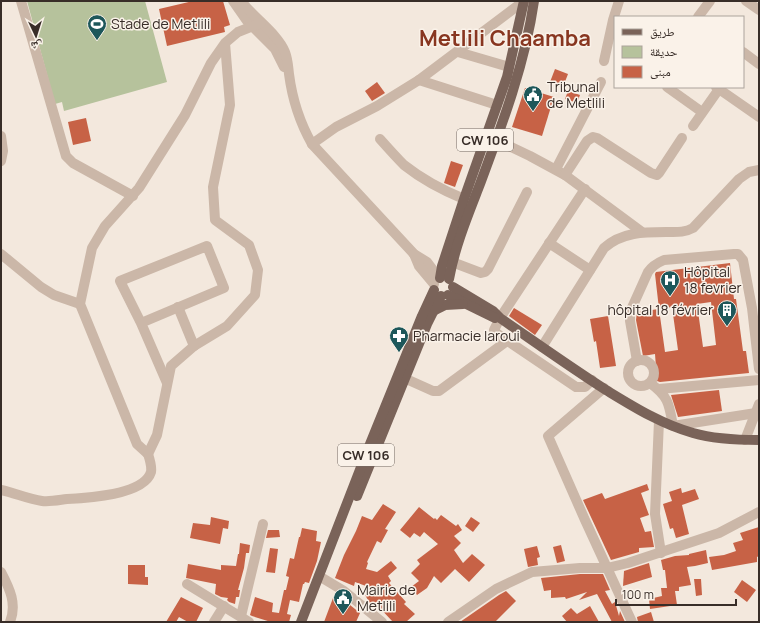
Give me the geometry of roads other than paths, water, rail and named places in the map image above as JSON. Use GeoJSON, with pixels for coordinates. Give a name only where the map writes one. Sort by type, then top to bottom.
{"type":"FeatureCollection","features":[{"type":"Feature","properties":{"kind":"main road","name":"CW 106"},"geometry":{"type":"LineString","coordinates":[[301,622],[322,577],[433,311],[442,286],[442,266],[464,199],[491,138],[497,106],[509,67],[524,1]]}},
{"type":"Feature","properties":{"kind":"main road"},"geometry":{"type":"LineString","coordinates":[[442,286],[452,262],[491,138],[516,79],[534,1]]}},
{"type":"Feature","properties":{"kind":"main road"},"geometry":{"type":"LineString","coordinates":[[442,286],[465,304],[491,316],[500,318]]}},
{"type":"Feature","properties":{"kind":"main road"},"geometry":{"type":"LineString","coordinates":[[442,286],[493,311],[500,318],[542,347],[604,388],[659,421],[692,433],[707,436],[723,439],[759,440]]}},
{"type":"Feature","properties":{"kind":"main road","name":"CW 106"},"geometry":{"type":"LineString","coordinates":[[307,622],[322,577],[413,338],[442,286]]}},
{"type":"Feature","properties":{"kind":"main road"},"geometry":{"type":"LineString","coordinates":[[433,311],[445,305],[458,303],[465,304]]}},
{"type":"Feature","properties":{"kind":"street"},"geometry":{"type":"LineString","coordinates":[[21,1],[66,156],[73,163],[133,196]]}},
{"type":"Feature","properties":{"kind":"street"},"geometry":{"type":"LineString","coordinates":[[233,1],[242,14],[277,39],[282,45],[287,59],[298,114],[306,134],[312,144],[414,254],[427,262],[442,286]]}},
{"type":"Feature","properties":{"kind":"street"},"geometry":{"type":"LineString","coordinates":[[241,1],[257,25]]}},
{"type":"Feature","properties":{"kind":"street"},"geometry":{"type":"LineString","coordinates":[[312,144],[336,127],[377,106],[420,80],[524,1]]}},
{"type":"Feature","properties":{"kind":"street"},"geometry":{"type":"LineString","coordinates":[[615,16],[619,1]]}},
{"type":"Feature","properties":{"kind":"street"},"geometry":{"type":"LineString","coordinates":[[699,16],[710,1]]}},
{"type":"Feature","properties":{"kind":"street"},"geometry":{"type":"LineString","coordinates":[[746,1],[759,10]]}},
{"type":"Feature","properties":{"kind":"street"},"geometry":{"type":"LineString","coordinates":[[604,61],[611,47],[614,21]]}},
{"type":"Feature","properties":{"kind":"street"},"geometry":{"type":"LineString","coordinates":[[1,490],[44,501],[97,497],[120,493],[139,485],[146,480],[150,473],[151,466],[148,454],[137,444],[80,304],[92,248],[105,226],[139,188],[185,115],[211,63],[225,43],[238,32],[257,25]]}},
{"type":"Feature","properties":{"kind":"street"},"geometry":{"type":"LineString","coordinates":[[148,454],[157,435],[171,366],[194,346],[227,326],[254,295],[258,270],[249,245],[215,220],[213,186],[230,105],[225,43]]}},
{"type":"Feature","properties":{"kind":"street"},"geometry":{"type":"LineString","coordinates":[[458,52],[509,67]]}},
{"type":"Feature","properties":{"kind":"street"},"geometry":{"type":"LineString","coordinates":[[744,53],[759,64]]}},
{"type":"Feature","properties":{"kind":"street"},"geometry":{"type":"LineString","coordinates":[[420,80],[497,106]]}},
{"type":"Feature","properties":{"kind":"street"},"geometry":{"type":"LineString","coordinates":[[560,172],[601,82]]}},
{"type":"Feature","properties":{"kind":"street"},"geometry":{"type":"LineString","coordinates":[[668,88],[702,112]]}},
{"type":"Feature","properties":{"kind":"street"},"geometry":{"type":"LineString","coordinates":[[693,126],[717,88],[759,117]]}},
{"type":"Feature","properties":{"kind":"street"},"geometry":{"type":"LineString","coordinates":[[1,136],[3,151],[1,161]]}},
{"type":"Feature","properties":{"kind":"street"},"geometry":{"type":"LineString","coordinates":[[560,172],[587,141],[593,137],[597,138],[651,173],[657,175],[682,138]]}},
{"type":"Feature","properties":{"kind":"street"},"geometry":{"type":"LineString","coordinates":[[491,138],[560,172],[642,232]]}},
{"type":"Feature","properties":{"kind":"street"},"geometry":{"type":"LineString","coordinates":[[380,139],[403,164],[421,177],[440,189],[464,199]]}},
{"type":"Feature","properties":{"kind":"street"},"geometry":{"type":"LineString","coordinates":[[542,347],[604,248],[612,240],[622,236],[642,232],[685,232],[693,228],[739,179],[750,172],[759,170]]}},
{"type":"Feature","properties":{"kind":"street"},"geometry":{"type":"LineString","coordinates":[[585,189],[500,318],[494,328],[494,332],[576,387],[585,387],[592,380]]}},
{"type":"Feature","properties":{"kind":"street"},"geometry":{"type":"LineString","coordinates":[[452,262],[481,273],[485,272],[488,269],[527,192]]}},
{"type":"Feature","properties":{"kind":"street"},"geometry":{"type":"LineString","coordinates":[[549,243],[590,270]]}},
{"type":"Feature","properties":{"kind":"street"},"geometry":{"type":"LineString","coordinates":[[141,323],[224,288],[207,246],[120,281],[141,323],[167,383]]}},
{"type":"Feature","properties":{"kind":"street"},"geometry":{"type":"LineString","coordinates":[[1,254],[41,287],[54,295],[80,304]]}},
{"type":"Feature","properties":{"kind":"street"},"geometry":{"type":"LineString","coordinates":[[637,361],[630,321],[630,312],[652,267],[657,262],[664,260],[738,254],[743,260],[752,308],[759,369]]}},
{"type":"Feature","properties":{"kind":"street"},"geometry":{"type":"LineString","coordinates":[[178,307],[194,346]]}},
{"type":"Feature","properties":{"kind":"street"},"geometry":{"type":"LineString","coordinates":[[404,378],[433,391],[438,391],[507,341]]}},
{"type":"Feature","properties":{"kind":"street"},"geometry":{"type":"LineString","coordinates":[[637,361],[647,361],[653,369],[653,379],[646,385],[640,386],[631,382],[628,372],[629,367],[637,361]]}},
{"type":"Feature","properties":{"kind":"street"},"geometry":{"type":"LineString","coordinates":[[659,390],[759,380]]}},
{"type":"Feature","properties":{"kind":"street"},"geometry":{"type":"LineString","coordinates":[[650,382],[668,400],[673,426],[758,409]]}},
{"type":"Feature","properties":{"kind":"street"},"geometry":{"type":"LineString","coordinates":[[604,388],[548,436],[606,568],[632,622]]}},
{"type":"Feature","properties":{"kind":"street"},"geometry":{"type":"LineString","coordinates":[[745,440],[758,409]]}},
{"type":"Feature","properties":{"kind":"street"},"geometry":{"type":"LineString","coordinates":[[659,421],[655,514],[661,553]]}},
{"type":"Feature","properties":{"kind":"street"},"geometry":{"type":"LineString","coordinates":[[448,622],[496,589],[532,572],[580,568],[606,568],[628,563],[719,533],[759,512]]}},
{"type":"Feature","properties":{"kind":"street"},"geometry":{"type":"LineString","coordinates":[[241,616],[263,524]]}},
{"type":"Feature","properties":{"kind":"street"},"geometry":{"type":"LineString","coordinates":[[1,572],[13,599],[14,608],[10,622]]}},
{"type":"Feature","properties":{"kind":"street"},"geometry":{"type":"LineString","coordinates":[[322,577],[344,591],[382,622]]}},
{"type":"Feature","properties":{"kind":"street"},"geometry":{"type":"LineString","coordinates":[[187,584],[249,622]]}},
{"type":"Feature","properties":{"kind":"street"},"geometry":{"type":"LineString","coordinates":[[214,622],[224,606]]}},
{"type":"Feature","properties":{"kind":"place","name":"Stade de Metlili"},"geometry":{"type":"Point","coordinates":[97,41]}},
{"type":"Feature","properties":{"kind":"place","name":"Tribunal de Metlili"},"geometry":{"type":"Point","coordinates":[533,112]}},
{"type":"Feature","properties":{"kind":"place","name":"Hôpital 18 fevrier"},"geometry":{"type":"Point","coordinates":[670,297]}},
{"type":"Feature","properties":{"kind":"place","name":"hôpital 18 février"},"geometry":{"type":"Point","coordinates":[727,327]}},
{"type":"Feature","properties":{"kind":"place","name":"Pharmacie laroui"},"geometry":{"type":"Point","coordinates":[399,353]}},
{"type":"Feature","properties":{"kind":"place","name":"Mairie de Metlili"},"geometry":{"type":"Point","coordinates":[343,615]}},
{"type":"Feature","properties":{"kind":"district","name":"Metlili Chaamba"},"geometry":{"type":"Point","coordinates":[505,38]}}]}
